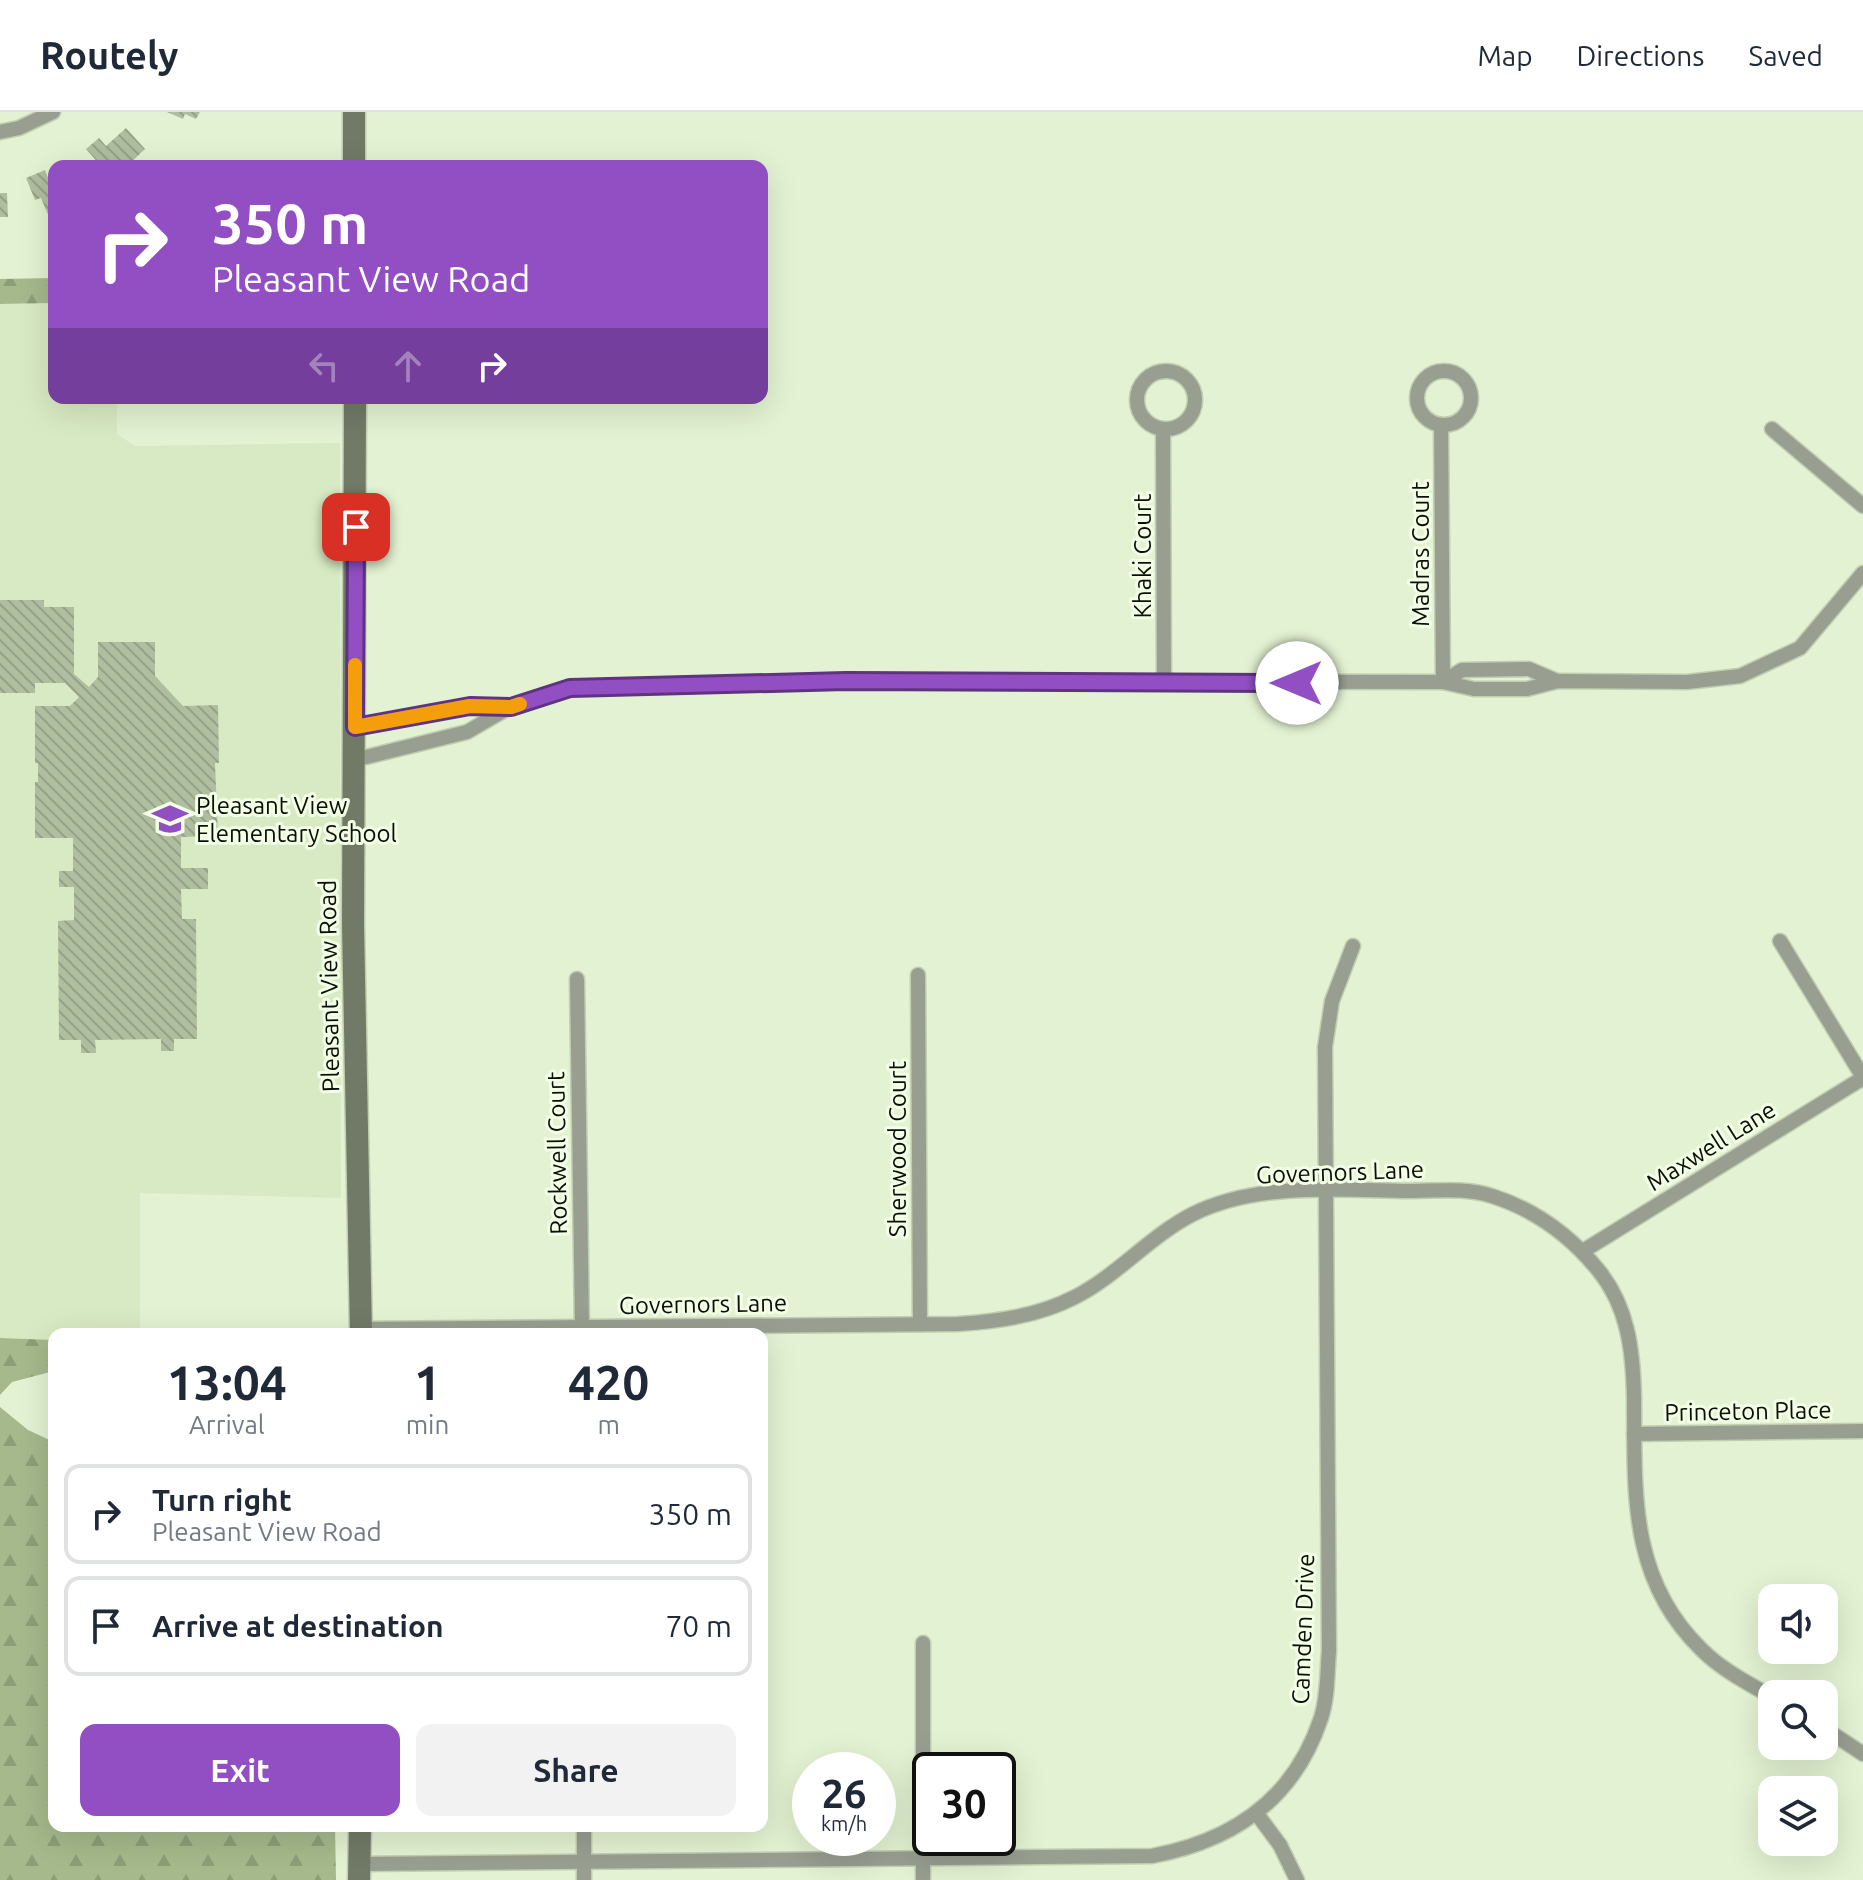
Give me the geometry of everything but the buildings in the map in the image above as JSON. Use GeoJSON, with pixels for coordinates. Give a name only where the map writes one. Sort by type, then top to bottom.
{"type":"FeatureCollection","features":[{"type":"Feature","properties":{"kind":"main road"},"geometry":{"type":"LineString","coordinates":[[354,112],[354,160]]}},
{"type":"Feature","properties":{"kind":"main road","name":"Pleasant View Road"},"geometry":{"type":"LineString","coordinates":[[355,404],[353,925],[361,1328]]}},
{"type":"Feature","properties":{"kind":"main road"},"geometry":{"type":"LineString","coordinates":[[359,1872],[360,1832]]}},
{"type":"Feature","properties":{"kind":"street"},"geometry":{"type":"LineString","coordinates":[[0,132],[19,128],[53,112]]}},
{"type":"Feature","properties":{"kind":"street"},"geometry":{"type":"LineString","coordinates":[[1170,371],[1187,379],[1195,395],[1195,404],[1188,420],[1181,426],[1163,429],[1146,422],[1137,406],[1137,397],[1139,388],[1152,374],[1170,371]]}},
{"type":"Feature","properties":{"kind":"street","name":"Madras Court"},"geometry":{"type":"LineString","coordinates":[[1441,425],[1443,682]]}},
{"type":"Feature","properties":{"kind":"street","name":"Khaki Court"},"geometry":{"type":"LineString","coordinates":[[1163,429],[1164,682]]}},
{"type":"Feature","properties":{"kind":"street"},"geometry":{"type":"LineString","coordinates":[[1772,429],[1863,506]]}},
{"type":"Feature","properties":{"kind":"street"},"geometry":{"type":"LineString","coordinates":[[354,760],[467,732],[511,707],[570,688],[846,681],[1443,682],[1474,689],[1527,689],[1558,681],[1687,682],[1740,676],[1800,648],[1863,573]]}},
{"type":"Feature","properties":{"kind":"street"},"geometry":{"type":"LineString","coordinates":[[355,727],[470,706],[511,707]]}},
{"type":"Feature","properties":{"kind":"street"},"geometry":{"type":"LineString","coordinates":[[1780,941],[1863,1077]]}},
{"type":"Feature","properties":{"kind":"street","name":"Camden Drive"},"geometry":{"type":"LineString","coordinates":[[359,1872],[584,1862],[1152,1856],[1206,1842],[1232,1831],[1257,1814],[1301,1761],[1322,1716],[1326,1688],[1329,1651],[1327,1024],[1332,1001],[1353,946]]}},
{"type":"Feature","properties":{"kind":"street","name":"Sherwood Court"},"geometry":{"type":"LineString","coordinates":[[918,975],[920,1324]]}},
{"type":"Feature","properties":{"kind":"street","name":"Rockwell Court"},"geometry":{"type":"LineString","coordinates":[[577,979],[582,1327]]}},
{"type":"Feature","properties":{"kind":"street","name":"Maxwell Lane"},"geometry":{"type":"LineString","coordinates":[[1583,1251],[1863,1077]]}},
{"type":"Feature","properties":{"kind":"street","name":"Governors Lane"},"geometry":{"type":"LineString","coordinates":[[538,1328],[1003,1321],[1045,1310],[1076,1296],[1150,1240],[1194,1213],[1238,1198],[1279,1191],[1326,1190],[1466,1191],[1490,1195],[1539,1216],[1561,1231],[1583,1251],[1608,1282],[1628,1331],[1633,1355],[1636,1515],[1651,1575],[1681,1627],[1702,1650],[1723,1668],[1758,1689]]}},
{"type":"Feature","properties":{"kind":"street","name":"Princeton Place"},"geometry":{"type":"LineString","coordinates":[[1634,1434],[1863,1431]]}},
{"type":"Feature","properties":{"kind":"street"},"geometry":{"type":"LineString","coordinates":[[923,1643],[923,1880]]}},
{"type":"Feature","properties":{"kind":"street"},"geometry":{"type":"LineString","coordinates":[[1838,1737],[1863,1754]]}},
{"type":"Feature","properties":{"kind":"street"},"geometry":{"type":"LineString","coordinates":[[1257,1814],[1280,1845],[1297,1880]]}},
{"type":"Feature","properties":{"kind":"street"},"geometry":{"type":"LineString","coordinates":[[584,1832],[584,1880]]}},
{"type":"Feature","properties":{"kind":"shaded area","name":"Pleasant View Elementary School"},"geometry":{"type":"Polygon","coordinates":[[[48,303],[48,404],[117,404],[117,434],[135,446],[340,443],[341,1198],[140,1193],[140,1328],[48,1328],[48,1340],[0,1338],[0,304],[48,303]]]}},
{"type":"Feature","properties":{"kind":"green space"},"geometry":{"type":"Polygon","coordinates":[[[48,278],[48,303],[0,304],[0,279],[48,278]]]}},
{"type":"Feature","properties":{"kind":"green space"},"geometry":{"type":"Polygon","coordinates":[[[0,1338],[48,1340],[48,1373],[12,1382],[0,1395],[0,1338]]]}},
{"type":"Feature","properties":{"kind":"green space"},"geometry":{"type":"Polygon","coordinates":[[[0,1407],[28,1430],[48,1439],[48,1832],[335,1832],[336,1880],[0,1880],[0,1407]]]}},
{"type":"Feature","properties":{"kind":"slow traffic"},"geometry":{"type":"LineString","coordinates":[[355,665],[355,727],[470,706],[511,707],[520,704]]}},
{"type":"Feature","properties":{"kind":"place","name":"Pleasant View Elementary School"},"geometry":{"type":"Point","coordinates":[170,819]}},
{"type":"Feature","properties":{"kind":"route"},"geometry":{"type":"LineString","coordinates":[[356,527],[355,727],[470,706],[511,707],[570,688],[846,681],[1297,683]]}}]}
